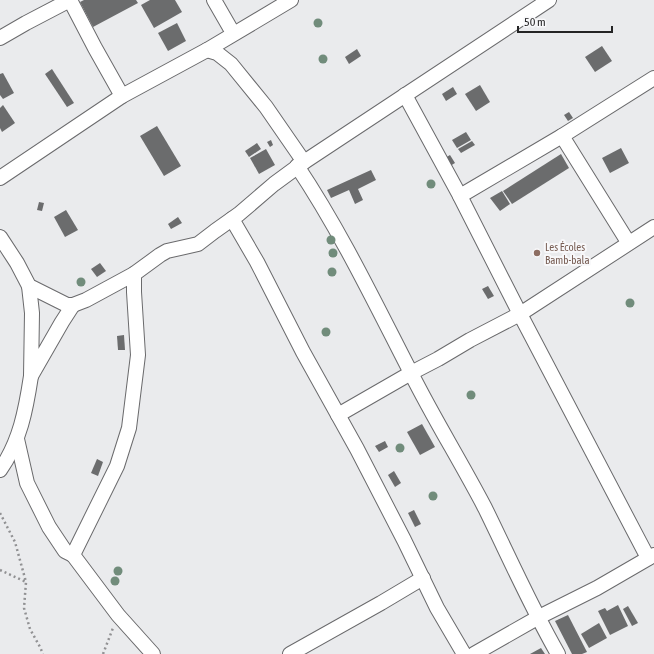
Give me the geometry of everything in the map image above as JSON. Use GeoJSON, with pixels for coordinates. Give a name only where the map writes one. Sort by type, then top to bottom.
{"type":"FeatureCollection","features":[{"type":"Feature","properties":{"kind":"street"},"geometry":{"type":"LineString","coordinates":[[0,38],[26,22],[70,0],[122,96]]}},
{"type":"Feature","properties":{"kind":"street"},"geometry":{"type":"LineString","coordinates":[[214,0],[233,33]]}},
{"type":"Feature","properties":{"kind":"street"},"geometry":{"type":"LineString","coordinates":[[0,178],[122,96],[207,50],[233,33],[291,0]]}},
{"type":"Feature","properties":{"kind":"street"},"geometry":{"type":"LineString","coordinates":[[29,286],[60,303],[73,305],[86,300],[134,274],[167,251],[198,244],[252,204],[274,184],[301,164],[549,0]]}},
{"type":"Feature","properties":{"kind":"street"},"geometry":{"type":"LineString","coordinates":[[207,50],[217,53],[231,64],[266,107],[301,164],[314,192],[362,275],[411,373],[468,476],[558,654]]}},
{"type":"Feature","properties":{"kind":"street"},"geometry":{"type":"LineString","coordinates":[[460,196],[562,136],[654,78]]}},
{"type":"Feature","properties":{"kind":"street"},"geometry":{"type":"LineString","coordinates":[[405,95],[460,196],[520,314],[651,556],[597,588],[538,617],[474,654]]}},
{"type":"Feature","properties":{"kind":"street"},"geometry":{"type":"LineString","coordinates":[[562,136],[628,242]]}},
{"type":"Feature","properties":{"kind":"street"},"geometry":{"type":"LineString","coordinates":[[232,219],[257,262],[303,352],[338,415],[423,578],[437,608],[464,654]]}},
{"type":"Feature","properties":{"kind":"street"},"geometry":{"type":"LineString","coordinates":[[338,415],[411,373],[438,360],[470,340],[520,314],[628,242],[654,227]]}},
{"type":"Feature","properties":{"kind":"street"},"geometry":{"type":"LineString","coordinates":[[0,237],[17,263],[29,286],[32,313],[31,376],[26,406],[17,439],[11,453],[0,470]]}},
{"type":"Feature","properties":{"kind":"street"},"geometry":{"type":"LineString","coordinates":[[73,555],[117,466],[129,428],[138,354],[134,274]]}},
{"type":"Feature","properties":{"kind":"street"},"geometry":{"type":"LineString","coordinates":[[31,376],[73,305]]}},
{"type":"Feature","properties":{"kind":"street"},"geometry":{"type":"LineString","coordinates":[[17,439],[27,483],[49,527],[65,551],[73,555],[118,615],[153,654]]}},
{"type":"Feature","properties":{"kind":"street"},"geometry":{"type":"LineString","coordinates":[[290,654],[423,578]]}},
{"type":"Feature","properties":{"kind":"path"},"geometry":{"type":"LineString","coordinates":[[0,513],[15,542],[26,582],[24,608],[30,629],[43,654]]}},
{"type":"Feature","properties":{"kind":"path"},"geometry":{"type":"LineString","coordinates":[[0,570],[26,582]]}},
{"type":"Feature","properties":{"kind":"path"},"geometry":{"type":"LineString","coordinates":[[103,654],[118,615]]}},
{"type":"Feature","properties":{"kind":"building"},"geometry":{"type":"Polygon","coordinates":[[[84,0],[136,0],[138,3],[93,27],[80,2],[84,0]]]}},
{"type":"Feature","properties":{"kind":"building"},"geometry":{"type":"Polygon","coordinates":[[[150,0],[175,0],[182,12],[154,28],[141,5],[150,0]]]}},
{"type":"Feature","properties":{"kind":"building"},"geometry":{"type":"Polygon","coordinates":[[[177,23],[186,41],[168,51],[158,33],[177,23]]]}},
{"type":"Feature","properties":{"kind":"building"},"geometry":{"type":"Polygon","coordinates":[[[602,46],[612,61],[595,72],[585,57],[602,46]]]}},
{"type":"Feature","properties":{"kind":"building"},"geometry":{"type":"Polygon","coordinates":[[[357,49],[361,56],[349,64],[345,57],[357,49]]]}},
{"type":"Feature","properties":{"kind":"building"},"geometry":{"type":"Polygon","coordinates":[[[52,69],[74,103],[67,107],[45,74],[52,69]]]}},
{"type":"Feature","properties":{"kind":"building"},"geometry":{"type":"Polygon","coordinates":[[[3,73],[14,93],[3,99],[0,95],[0,74],[3,73]]]}},
{"type":"Feature","properties":{"kind":"building"},"geometry":{"type":"Polygon","coordinates":[[[480,85],[490,102],[476,111],[465,94],[480,85]]]}},
{"type":"Feature","properties":{"kind":"building"},"geometry":{"type":"Polygon","coordinates":[[[453,87],[457,94],[446,101],[442,94],[453,87]]]}},
{"type":"Feature","properties":{"kind":"building"},"geometry":{"type":"Polygon","coordinates":[[[3,105],[15,123],[2,132],[0,128],[0,108],[3,105]]]}},
{"type":"Feature","properties":{"kind":"building"},"geometry":{"type":"Polygon","coordinates":[[[569,112],[573,118],[568,121],[564,115],[569,112]]]}},
{"type":"Feature","properties":{"kind":"building"},"geometry":{"type":"Polygon","coordinates":[[[157,126],[181,166],[164,176],[140,136],[157,126]]]}},
{"type":"Feature","properties":{"kind":"building"},"geometry":{"type":"Polygon","coordinates":[[[466,132],[471,140],[457,148],[452,140],[466,132]]]}},
{"type":"Feature","properties":{"kind":"building"},"geometry":{"type":"Polygon","coordinates":[[[271,140],[273,145],[270,147],[267,142],[271,140]]]}},
{"type":"Feature","properties":{"kind":"building"},"geometry":{"type":"Polygon","coordinates":[[[472,141],[475,145],[461,153],[458,149],[472,141]]]}},
{"type":"Feature","properties":{"kind":"building"},"geometry":{"type":"Polygon","coordinates":[[[257,143],[261,149],[249,157],[245,151],[257,143]]]}},
{"type":"Feature","properties":{"kind":"building"},"geometry":{"type":"Polygon","coordinates":[[[621,148],[629,163],[610,173],[602,158],[621,148]]]}},
{"type":"Feature","properties":{"kind":"building"},"geometry":{"type":"Polygon","coordinates":[[[266,149],[275,165],[259,174],[250,158],[266,149]]]}},
{"type":"Feature","properties":{"kind":"building"},"geometry":{"type":"Polygon","coordinates":[[[561,154],[569,168],[512,204],[503,191],[561,154]]]}},
{"type":"Feature","properties":{"kind":"building"},"geometry":{"type":"Polygon","coordinates":[[[450,155],[455,163],[450,166],[445,158],[450,155]]]}},
{"type":"Feature","properties":{"kind":"building"},"geometry":{"type":"Polygon","coordinates":[[[371,170],[376,180],[358,189],[363,200],[355,204],[349,190],[331,198],[327,190],[371,170]]]}},
{"type":"Feature","properties":{"kind":"building"},"geometry":{"type":"Polygon","coordinates":[[[502,191],[510,204],[500,211],[490,198],[502,191]]]}},
{"type":"Feature","properties":{"kind":"building"},"geometry":{"type":"Polygon","coordinates":[[[39,202],[44,203],[42,211],[37,210],[39,202]]]}},
{"type":"Feature","properties":{"kind":"building"},"geometry":{"type":"Polygon","coordinates":[[[66,210],[78,230],[65,237],[54,217],[66,210]]]}},
{"type":"Feature","properties":{"kind":"building"},"geometry":{"type":"Polygon","coordinates":[[[178,217],[182,223],[171,229],[168,224],[178,217]]]}},
{"type":"Feature","properties":{"kind":"building"},"geometry":{"type":"Polygon","coordinates":[[[100,263],[106,271],[97,277],[91,269],[100,263]]]}},
{"type":"Feature","properties":{"kind":"building"},"geometry":{"type":"Polygon","coordinates":[[[488,286],[494,296],[488,299],[482,289],[488,286]]]}},
{"type":"Feature","properties":{"kind":"building"},"geometry":{"type":"Polygon","coordinates":[[[124,335],[125,350],[118,350],[117,336],[124,335]]]}},
{"type":"Feature","properties":{"kind":"building"},"geometry":{"type":"Polygon","coordinates":[[[422,424],[435,447],[420,455],[407,432],[422,424]]]}},
{"type":"Feature","properties":{"kind":"building"},"geometry":{"type":"Polygon","coordinates":[[[385,441],[388,447],[379,452],[375,446],[385,441]]]}},
{"type":"Feature","properties":{"kind":"building"},"geometry":{"type":"Polygon","coordinates":[[[97,459],[103,462],[98,476],[91,473],[97,459]]]}},
{"type":"Feature","properties":{"kind":"building"},"geometry":{"type":"Polygon","coordinates":[[[394,471],[401,483],[395,487],[388,475],[394,471]]]}},
{"type":"Feature","properties":{"kind":"building"},"geometry":{"type":"Polygon","coordinates":[[[414,510],[421,524],[415,527],[408,513],[414,510]]]}},
{"type":"Feature","properties":{"kind":"building"},"geometry":{"type":"Polygon","coordinates":[[[618,605],[628,626],[610,635],[598,611],[605,608],[607,611],[618,605]]]}},
{"type":"Feature","properties":{"kind":"building"},"geometry":{"type":"Polygon","coordinates":[[[628,606],[638,623],[632,626],[623,609],[628,606]]]}},
{"type":"Feature","properties":{"kind":"building"},"geometry":{"type":"Polygon","coordinates":[[[568,615],[587,652],[582,654],[572,654],[555,621],[568,615]]]}},
{"type":"Feature","properties":{"kind":"building"},"geometry":{"type":"Polygon","coordinates":[[[599,623],[607,638],[589,648],[581,634],[599,623]]]}},
{"type":"Feature","properties":{"kind":"building"},"geometry":{"type":"Polygon","coordinates":[[[541,648],[545,654],[530,654],[541,648]]]}},
{"type":"Feature","properties":{"kind":"place","name":"Les Écoles Bamb-bala"},"geometry":{"type":"Point","coordinates":[537,253]}}]}
